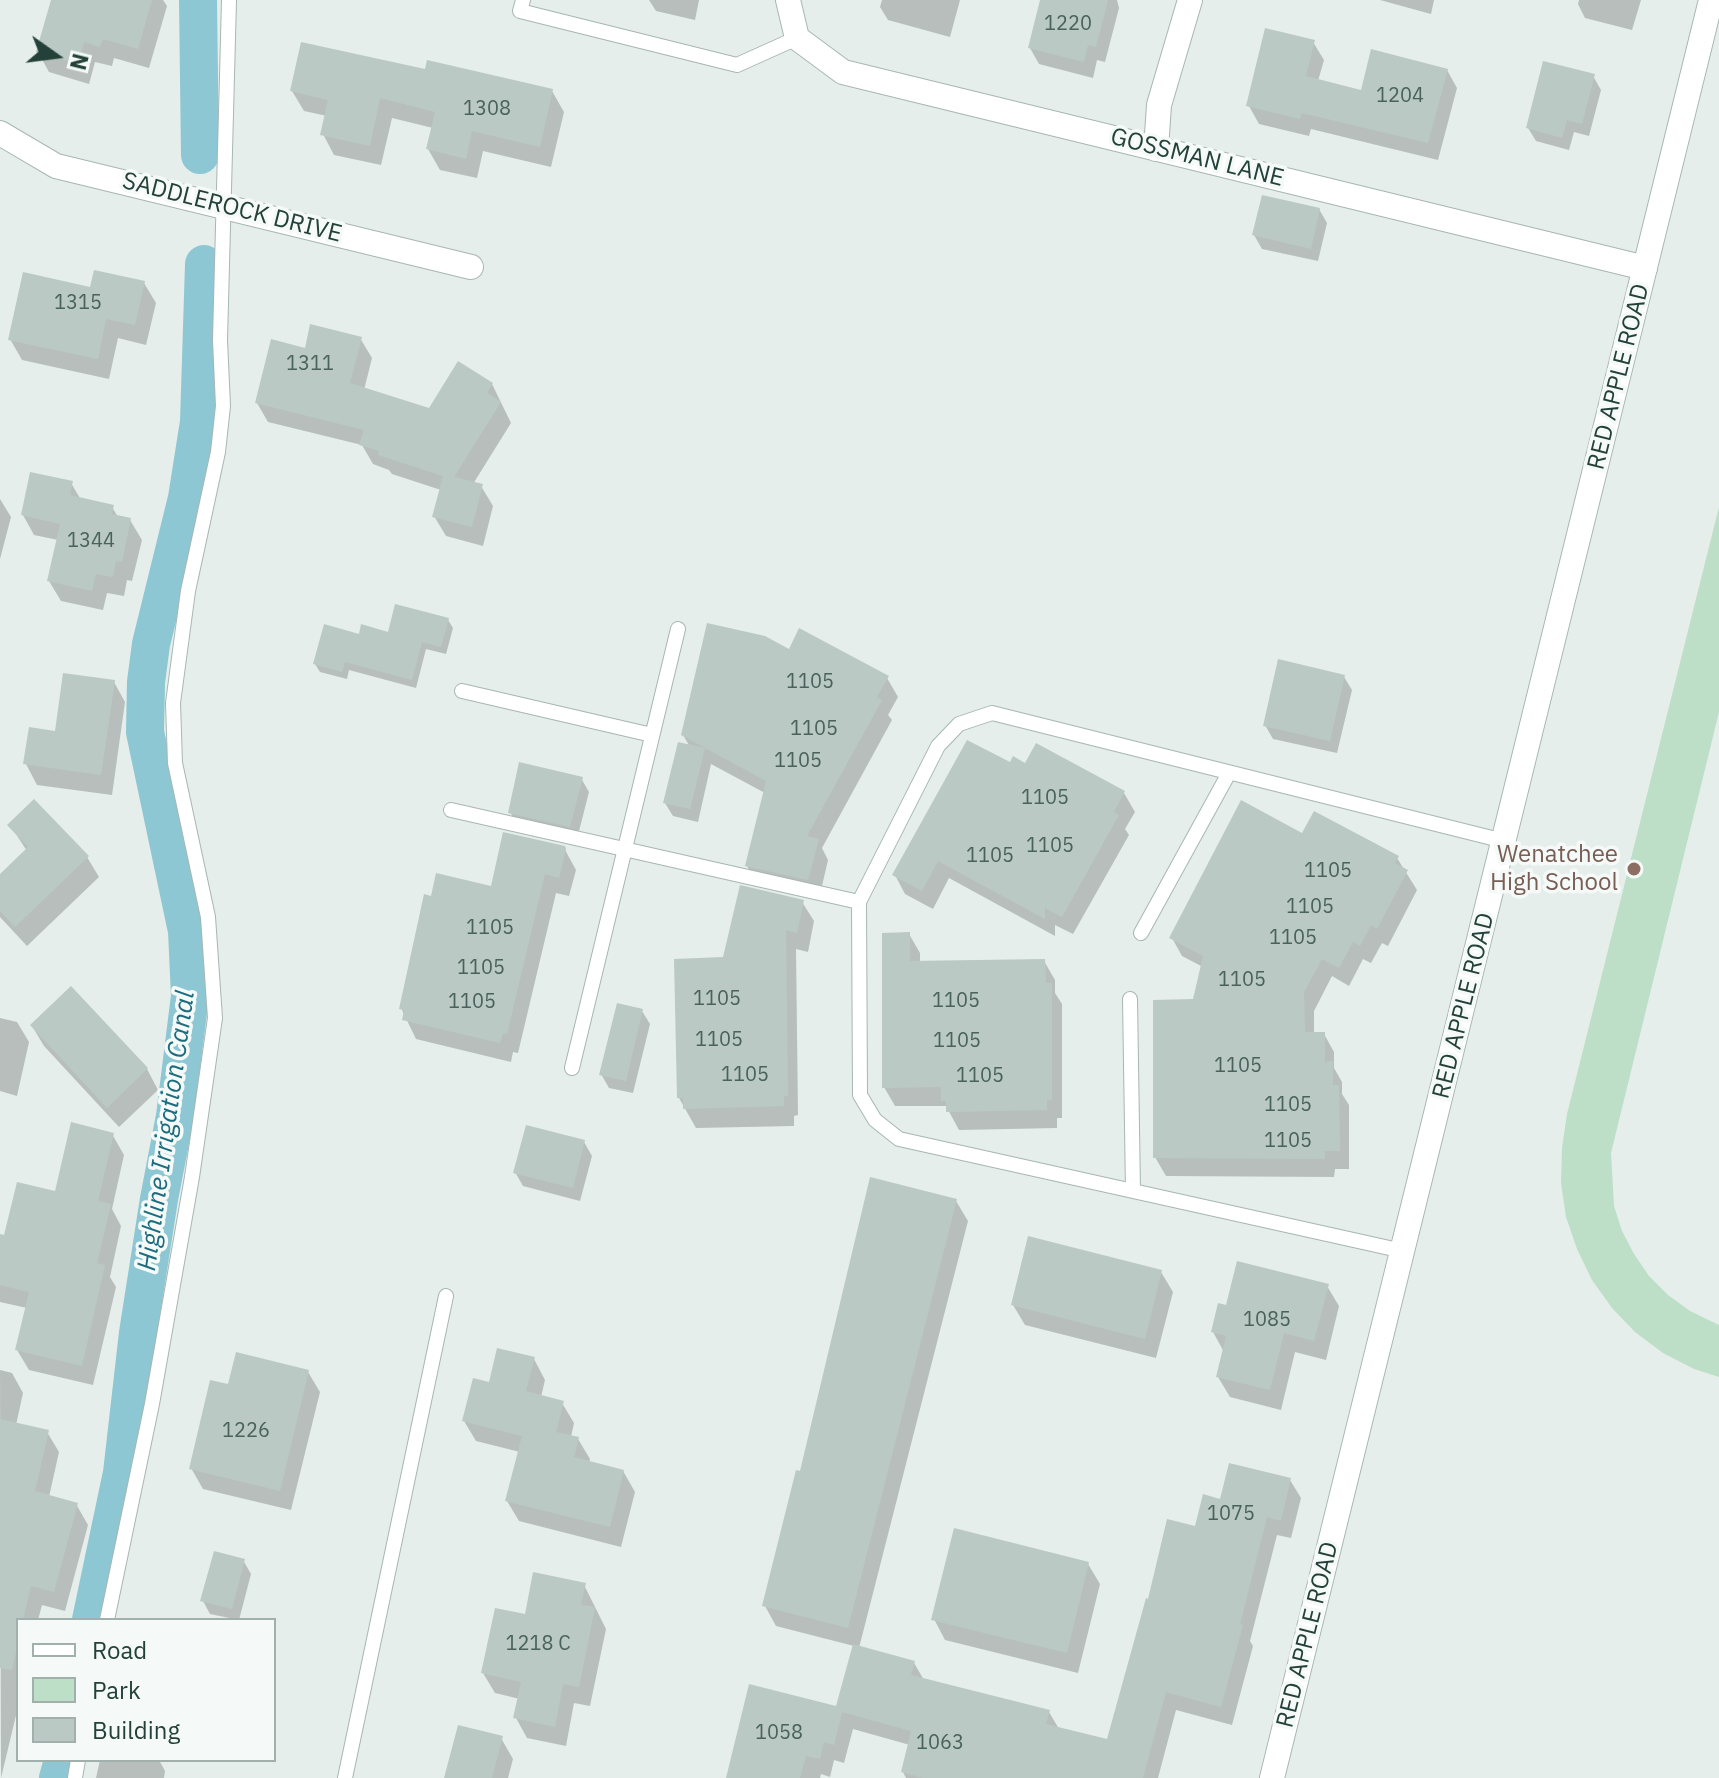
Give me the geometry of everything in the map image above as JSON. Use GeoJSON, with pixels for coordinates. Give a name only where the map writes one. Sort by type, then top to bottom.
{"type":"FeatureCollection","features":[{"type":"Feature","properties":{"kind":"street"},"geometry":{"type":"LineString","coordinates":[[788,0],[797,38]]}},
{"type":"Feature","properties":{"kind":"street"},"geometry":{"type":"LineString","coordinates":[[1156,149],[1159,105],[1190,0]]}},
{"type":"Feature","properties":{"kind":"street","name":"RED APPLE ROAD"},"geometry":{"type":"LineString","coordinates":[[1272,1778],[1711,0]]}},
{"type":"Feature","properties":{"kind":"street","name":"GOSSMAN LANE"},"geometry":{"type":"LineString","coordinates":[[797,38],[843,72],[1645,268]]}},
{"type":"Feature","properties":{"kind":"street","name":"SADDLEROCK DRIVE"},"geometry":{"type":"LineString","coordinates":[[0,133],[56,166],[471,267]]}},
{"type":"Feature","properties":{"kind":"lane"},"geometry":{"type":"LineString","coordinates":[[107,1618],[149,1419],[192,1177],[215,1018],[208,917],[175,763],[173,703],[188,591],[218,452],[223,406],[220,340],[229,0]]}},
{"type":"Feature","properties":{"kind":"lane"},"geometry":{"type":"LineString","coordinates":[[523,0],[520,11],[737,65],[797,38]]}},
{"type":"Feature","properties":{"kind":"lane"},"geometry":{"type":"LineString","coordinates":[[572,1068],[678,629]]}},
{"type":"Feature","properties":{"kind":"lane"},"geometry":{"type":"LineString","coordinates":[[462,691],[652,735]]}},
{"type":"Feature","properties":{"kind":"lane"},"geometry":{"type":"LineString","coordinates":[[1403,1251],[899,1139],[875,1120],[860,1095],[859,902],[938,746],[959,724],[992,713],[1504,841]]}},
{"type":"Feature","properties":{"kind":"lane"},"geometry":{"type":"LineString","coordinates":[[1141,933],[1229,773]]}},
{"type":"Feature","properties":{"kind":"lane"},"geometry":{"type":"LineString","coordinates":[[451,810],[859,902]]}},
{"type":"Feature","properties":{"kind":"lane"},"geometry":{"type":"LineString","coordinates":[[1130,999],[1133,1191]]}},
{"type":"Feature","properties":{"kind":"lane"},"geometry":{"type":"LineString","coordinates":[[345,1778],[446,1296]]}},
{"type":"Feature","properties":{"kind":"green space"},"geometry":{"type":"Polygon","coordinates":[[[1719,507],[1719,712],[1611,1153],[1614,1206],[1622,1231],[1649,1276],[1668,1295],[1690,1311],[1719,1325],[1719,1377],[1694,1369],[1663,1353],[1635,1332],[1612,1308],[1592,1280],[1577,1249],[1566,1217],[1561,1183],[1567,1114],[1719,507]]]}},
{"type":"Feature","properties":{"kind":"building"},"geometry":{"type":"Polygon","coordinates":[[[51,0],[152,0],[138,49],[103,39],[100,47],[84,42],[78,64],[36,52],[51,0]]]}},
{"type":"Feature","properties":{"kind":"building"},"geometry":{"type":"Polygon","coordinates":[[[1040,0],[1108,0],[1096,47],[1088,45],[1084,62],[1028,48],[1040,0]]]}},
{"type":"Feature","properties":{"kind":"building"},"geometry":{"type":"Polygon","coordinates":[[[1265,28],[1315,40],[1306,76],[1361,90],[1371,49],[1448,69],[1428,143],[1302,113],[1300,119],[1246,106],[1265,28]]]}},
{"type":"Feature","properties":{"kind":"building"},"geometry":{"type":"Polygon","coordinates":[[[301,42],[425,69],[427,60],[553,89],[540,147],[472,131],[466,159],[426,149],[435,112],[380,98],[370,146],[320,135],[328,100],[290,91],[301,42]]]}},
{"type":"Feature","properties":{"kind":"building"},"geometry":{"type":"Polygon","coordinates":[[[1543,61],[1595,74],[1582,124],[1567,120],[1562,138],[1526,128],[1543,61]]]}},
{"type":"Feature","properties":{"kind":"building"},"geometry":{"type":"Polygon","coordinates":[[[1262,195],[1320,208],[1311,249],[1252,235],[1262,195]]]}},
{"type":"Feature","properties":{"kind":"building"},"geometry":{"type":"Polygon","coordinates":[[[94,270],[145,281],[135,325],[106,319],[98,359],[8,340],[23,272],[90,287],[94,270]]]}},
{"type":"Feature","properties":{"kind":"building"},"geometry":{"type":"Polygon","coordinates":[[[310,324],[362,337],[350,383],[429,408],[458,361],[493,383],[487,393],[501,402],[454,477],[483,484],[472,527],[432,517],[443,476],[378,455],[379,451],[359,445],[364,430],[255,403],[271,339],[305,348],[310,324]]]}},
{"type":"Feature","properties":{"kind":"building"},"geometry":{"type":"Polygon","coordinates":[[[30,472],[73,481],[70,495],[114,505],[112,514],[131,518],[122,562],[116,561],[113,577],[96,574],[92,591],[47,581],[60,524],[21,515],[30,472]]]}},
{"type":"Feature","properties":{"kind":"building"},"geometry":{"type":"Polygon","coordinates":[[[395,604],[449,618],[441,647],[422,642],[412,680],[345,662],[342,672],[313,664],[324,624],[359,634],[361,624],[388,632],[395,604]]]}},
{"type":"Feature","properties":{"kind":"building"},"geometry":{"type":"Polygon","coordinates":[[[707,623],[765,636],[789,649],[799,628],[889,676],[877,697],[882,700],[807,836],[819,839],[808,880],[745,866],[766,781],[681,735],[707,623]]]}},
{"type":"Feature","properties":{"kind":"building"},"geometry":{"type":"Polygon","coordinates":[[[1278,659],[1345,675],[1330,741],[1263,726],[1278,659]]]}},
{"type":"Feature","properties":{"kind":"building"},"geometry":{"type":"Polygon","coordinates":[[[63,673],[115,680],[101,775],[23,764],[29,727],[55,731],[63,673]]]}},
{"type":"Feature","properties":{"kind":"building"},"geometry":{"type":"Polygon","coordinates":[[[967,740],[1010,762],[1013,756],[1025,763],[1036,743],[1125,791],[1114,812],[1119,815],[1062,917],[1045,908],[1045,919],[938,861],[922,891],[892,875],[967,740]]]}},
{"type":"Feature","properties":{"kind":"building"},"geometry":{"type":"Polygon","coordinates":[[[678,742],[705,748],[690,809],[663,803],[678,742]]]}},
{"type":"Feature","properties":{"kind":"building"},"geometry":{"type":"Polygon","coordinates":[[[519,762],[583,777],[570,827],[508,813],[519,762]]]}},
{"type":"Feature","properties":{"kind":"building"},"geometry":{"type":"Polygon","coordinates":[[[34,799],[89,856],[15,927],[0,911],[0,874],[28,847],[7,825],[34,799]]]}},
{"type":"Feature","properties":{"kind":"building"},"geometry":{"type":"Polygon","coordinates":[[[1241,800],[1302,833],[1314,811],[1399,856],[1395,863],[1408,870],[1377,929],[1371,925],[1360,946],[1353,942],[1339,968],[1322,959],[1304,992],[1305,1032],[1325,1032],[1325,1062],[1333,1061],[1333,1085],[1339,1085],[1340,1151],[1325,1151],[1325,1159],[1153,1158],[1153,1000],[1193,999],[1203,956],[1169,938],[1241,800]]]}},
{"type":"Feature","properties":{"kind":"building"},"geometry":{"type":"Polygon","coordinates":[[[503,832],[565,846],[566,849],[559,878],[545,874],[507,1034],[503,1033],[500,1043],[402,1020],[404,1010],[399,1009],[424,894],[431,896],[436,873],[491,886],[503,832]]]}},
{"type":"Feature","properties":{"kind":"building"},"geometry":{"type":"Polygon","coordinates":[[[740,885],[804,900],[797,933],[786,930],[788,1096],[784,1096],[784,1106],[683,1109],[683,1098],[677,1098],[674,959],[723,957],[740,885]]]}},
{"type":"Feature","properties":{"kind":"building"},"geometry":{"type":"Polygon","coordinates":[[[910,932],[910,961],[1045,959],[1046,983],[1052,983],[1052,1100],[1047,1100],[1047,1110],[946,1112],[946,1101],[941,1101],[941,1087],[882,1088],[882,933],[910,932]]]}},
{"type":"Feature","properties":{"kind":"building"},"geometry":{"type":"Polygon","coordinates":[[[71,986],[148,1068],[107,1108],[30,1025],[71,986]]]}},
{"type":"Feature","properties":{"kind":"building"},"geometry":{"type":"Polygon","coordinates":[[[617,1003],[643,1009],[626,1081],[599,1075],[617,1003]]]}},
{"type":"Feature","properties":{"kind":"building"},"geometry":{"type":"Polygon","coordinates":[[[71,1122],[114,1133],[98,1201],[111,1204],[97,1263],[105,1265],[82,1366],[15,1350],[29,1292],[0,1285],[0,1234],[4,1235],[17,1182],[55,1191],[71,1122]]]}},
{"type":"Feature","properties":{"kind":"building"},"geometry":{"type":"Polygon","coordinates":[[[526,1125],[585,1140],[573,1188],[513,1173],[526,1125]]]}},
{"type":"Feature","properties":{"kind":"building"},"geometry":{"type":"Polygon","coordinates":[[[870,1177],[957,1199],[848,1628],[762,1606],[796,1470],[800,1471],[870,1177]]]}},
{"type":"Feature","properties":{"kind":"building"},"geometry":{"type":"Polygon","coordinates":[[[1028,1236],[1162,1270],[1145,1339],[1011,1305],[1028,1236]]]}},
{"type":"Feature","properties":{"kind":"building"},"geometry":{"type":"Polygon","coordinates":[[[1237,1261],[1329,1284],[1314,1341],[1284,1333],[1270,1390],[1216,1377],[1226,1336],[1211,1332],[1218,1303],[1226,1305],[1237,1261]]]}},
{"type":"Feature","properties":{"kind":"building"},"geometry":{"type":"Polygon","coordinates":[[[497,1348],[535,1357],[526,1391],[564,1401],[556,1432],[579,1437],[574,1457],[624,1470],[610,1527],[505,1501],[522,1436],[462,1421],[473,1378],[489,1382],[497,1348]]]}},
{"type":"Feature","properties":{"kind":"building"},"geometry":{"type":"Polygon","coordinates":[[[236,1352],[309,1370],[280,1491],[189,1469],[210,1380],[228,1384],[236,1352]]]}},
{"type":"Feature","properties":{"kind":"building"},"geometry":{"type":"Polygon","coordinates":[[[0,1419],[49,1430],[35,1491],[78,1503],[54,1592],[31,1586],[23,1618],[16,1618],[16,1651],[12,1670],[0,1668],[0,1419]]]}},
{"type":"Feature","properties":{"kind":"building"},"geometry":{"type":"Polygon","coordinates":[[[1229,1463],[1291,1478],[1281,1521],[1267,1517],[1221,1707],[1166,1692],[1143,1778],[923,1778],[901,1772],[911,1731],[842,1712],[834,1745],[824,1742],[820,1759],[806,1756],[800,1778],[726,1778],[749,1684],[836,1706],[853,1644],[915,1661],[911,1675],[1050,1710],[1046,1724],[1107,1739],[1148,1599],[1167,1519],[1195,1526],[1203,1494],[1220,1499],[1229,1463]]]}},
{"type":"Feature","properties":{"kind":"building"},"geometry":{"type":"Polygon","coordinates":[[[954,1528],[1089,1562],[1067,1653],[931,1620],[954,1528]]]}},
{"type":"Feature","properties":{"kind":"building"},"geometry":{"type":"Polygon","coordinates":[[[214,1551],[245,1559],[232,1609],[200,1601],[214,1551]]]}},
{"type":"Feature","properties":{"kind":"building"},"geometry":{"type":"Polygon","coordinates":[[[533,1572],[586,1583],[581,1605],[595,1607],[579,1687],[563,1684],[555,1727],[513,1718],[521,1682],[481,1673],[495,1608],[525,1614],[533,1572]]]}},
{"type":"Feature","properties":{"kind":"building"},"geometry":{"type":"Polygon","coordinates":[[[458,1725],[503,1736],[492,1778],[444,1778],[458,1725]]]}},
{"type":"Feature","properties":{"kind":"waterway","name":"Highline Irrigation Canal"},"geometry":{"type":"LineString","coordinates":[[198,0],[200,155]]}},
{"type":"Feature","properties":{"kind":"waterway","name":"Highline Irrigation Canal"},"geometry":{"type":"LineString","coordinates":[[91,1618],[122,1473],[138,1333],[175,1116],[190,996],[187,931],[145,732],[146,682],[151,644],[187,498],[199,422],[204,264]]}},
{"type":"Feature","properties":{"kind":"waterway","name":"Highline Irrigation Canal"},"geometry":{"type":"LineString","coordinates":[[58,1778],[62,1762]]}},
{"type":"Feature","properties":{"kind":"place","name":"Wenatchee High School"},"geometry":{"type":"Point","coordinates":[1634,869]}}]}
